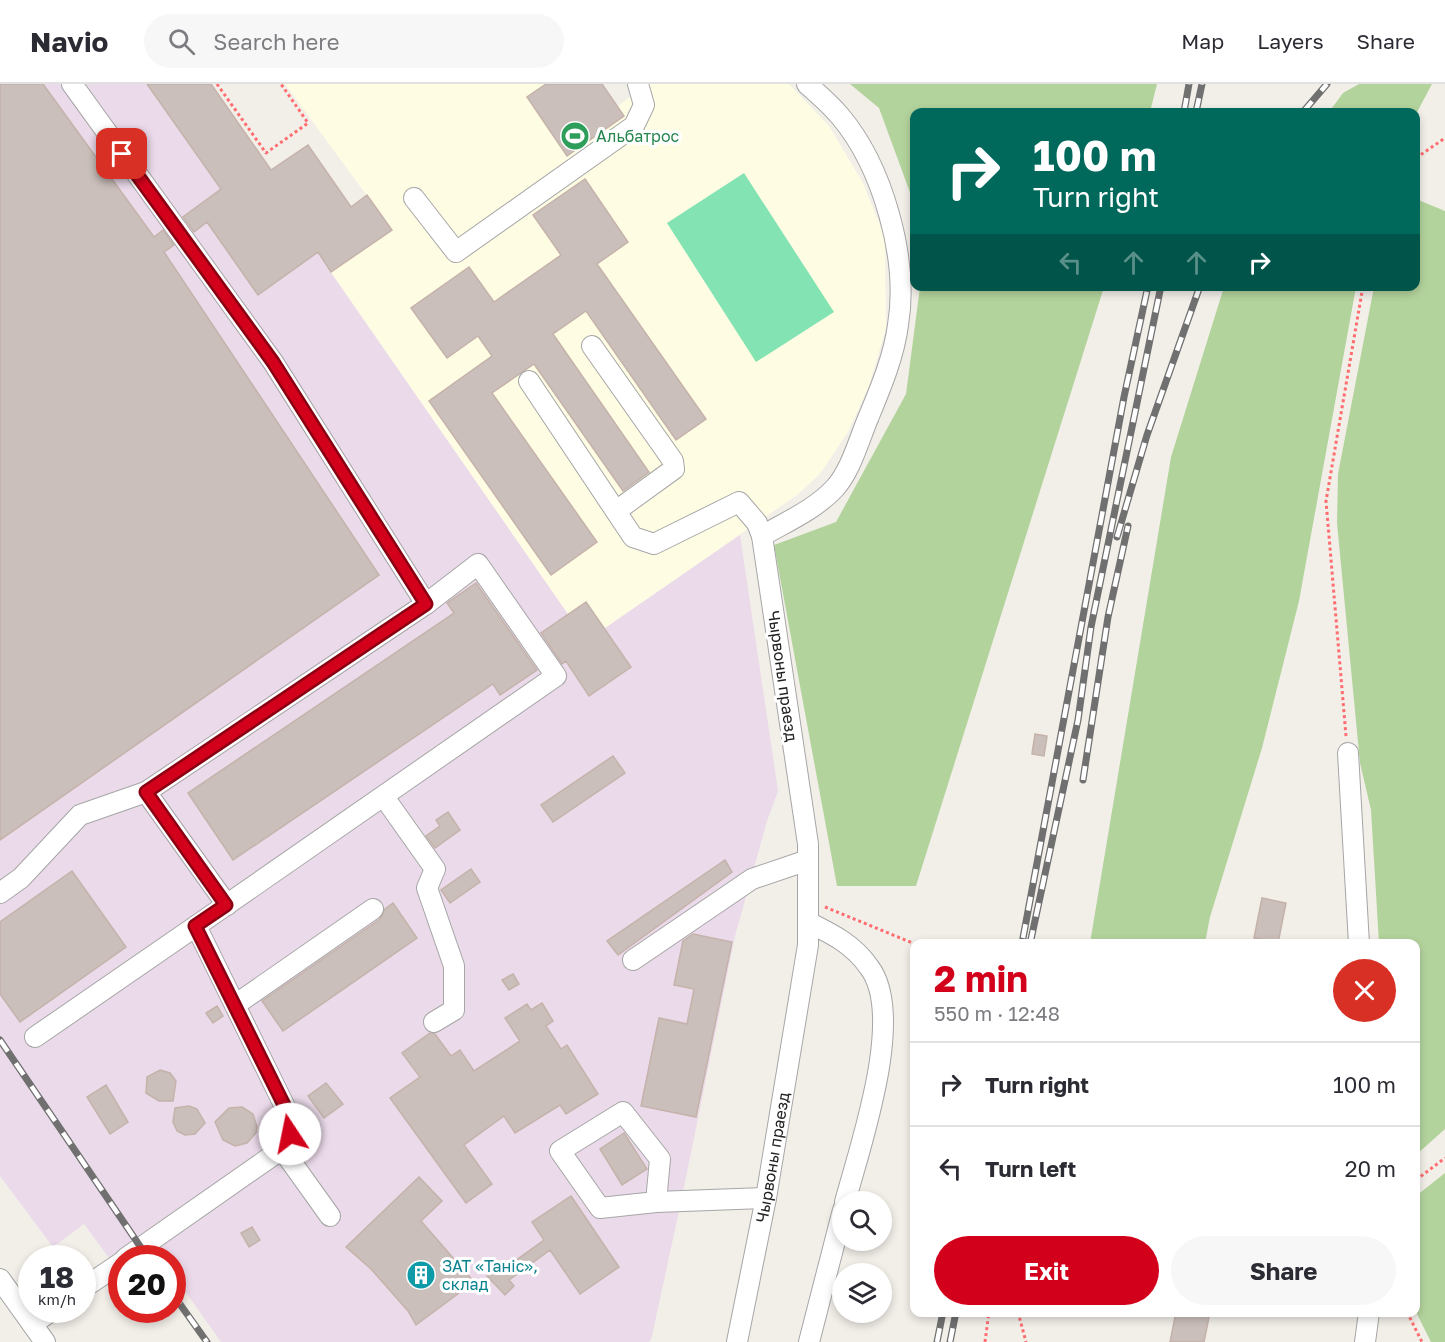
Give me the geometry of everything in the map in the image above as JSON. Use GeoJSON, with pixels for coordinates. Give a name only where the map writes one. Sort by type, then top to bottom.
{"type":"FeatureCollection","features":[{"type":"Feature","properties":{"kind":"street"},"geometry":{"type":"LineString","coordinates":[[72,84],[273,362],[426,604]]}},
{"type":"Feature","properties":{"kind":"street"},"geometry":{"type":"LineString","coordinates":[[414,198],[456,252],[633,126],[644,105],[638,84]]}},
{"type":"Feature","properties":{"kind":"street"},"geometry":{"type":"LineString","coordinates":[[529,381],[633,537],[654,544],[739,502],[757,523],[762,536],[803,514],[836,487],[881,388],[898,325],[901,291],[898,245],[889,210],[867,160],[841,117],[807,84]]}},
{"type":"Feature","properties":{"kind":"street"},"geometry":{"type":"LineString","coordinates":[[592,346],[673,461],[674,469],[615,511]]}},
{"type":"Feature","properties":{"kind":"street","name":"Чырвоны праезд"},"geometry":{"type":"LineString","coordinates":[[737,1342],[766,1198],[808,945],[808,843],[762,536]]}},
{"type":"Feature","properties":{"kind":"street"},"geometry":{"type":"LineString","coordinates":[[0,893],[21,878],[80,815],[146,792],[426,604],[478,564],[556,676],[384,797],[34,1036]]}},
{"type":"Feature","properties":{"kind":"street"},"geometry":{"type":"LineString","coordinates":[[1348,753],[1359,939]]}},
{"type":"Feature","properties":{"kind":"street"},"geometry":{"type":"LineString","coordinates":[[146,792],[226,905]]}},
{"type":"Feature","properties":{"kind":"street"},"geometry":{"type":"LineString","coordinates":[[384,797],[435,869],[426,888],[454,966],[454,1010],[434,1022]]}},
{"type":"Feature","properties":{"kind":"street"},"geometry":{"type":"LineString","coordinates":[[633,960],[752,879],[808,860]]}},
{"type":"Feature","properties":{"kind":"street"},"geometry":{"type":"LineString","coordinates":[[235,1005],[373,909]]}},
{"type":"Feature","properties":{"kind":"street"},"geometry":{"type":"LineString","coordinates":[[808,922],[847,941],[871,968],[884,1007],[883,1044],[848,1191]]}},
{"type":"Feature","properties":{"kind":"street"},"geometry":{"type":"LineString","coordinates":[[145,1245],[282,1149],[290,1134],[287,1111],[195,926]]}},
{"type":"Feature","properties":{"kind":"street"},"geometry":{"type":"LineString","coordinates":[[656,1202],[660,1159],[623,1112],[560,1151],[600,1208],[656,1202],[766,1198]]}},
{"type":"Feature","properties":{"kind":"street"},"geometry":{"type":"LineString","coordinates":[[282,1149],[330,1216]]}},
{"type":"Feature","properties":{"kind":"street"},"geometry":{"type":"LineString","coordinates":[[809,1342],[832,1251]]}},
{"type":"Feature","properties":{"kind":"street"},"geometry":{"type":"LineString","coordinates":[[0,1279],[45,1342]]}},
{"type":"Feature","properties":{"kind":"street"},"geometry":{"type":"LineString","coordinates":[[1365,1342],[1368,1317]]}},
{"type":"Feature","properties":{"kind":"path"},"geometry":{"type":"LineString","coordinates":[[217,84],[266,153],[308,123],[281,84]]}},
{"type":"Feature","properties":{"kind":"path"},"geometry":{"type":"LineString","coordinates":[[1420,155],[1445,138]]}},
{"type":"Feature","properties":{"kind":"path"},"geometry":{"type":"LineString","coordinates":[[1348,753],[1326,501],[1362,291]]}},
{"type":"Feature","properties":{"kind":"path"},"geometry":{"type":"LineString","coordinates":[[808,900],[910,942]]}},
{"type":"Feature","properties":{"kind":"path"},"geometry":{"type":"LineString","coordinates":[[1420,1177],[1445,1158]]}},
{"type":"Feature","properties":{"kind":"path"},"geometry":{"type":"LineString","coordinates":[[985,1342],[988,1317]]}},
{"type":"Feature","properties":{"kind":"path"},"geometry":{"type":"LineString","coordinates":[[1019,1317],[1026,1342]]}},
{"type":"Feature","properties":{"kind":"path"},"geometry":{"type":"LineString","coordinates":[[1410,1317],[1422,1342]]}},
{"type":"Feature","properties":{"kind":"shaded area"},"geometry":{"type":"Polygon","coordinates":[[[0,84],[211,84],[262,157],[252,165],[261,178],[308,145],[351,206],[367,195],[392,230],[331,273],[568,614],[586,602],[605,628],[740,535],[778,791],[767,821],[735,936],[681,1202],[651,1340],[648,1342],[221,1342],[186,1292],[186,1245],[108,1245],[108,1256],[84,1224],[56,1245],[52,1245],[0,1176],[0,84]]]}},
{"type":"Feature","properties":{"kind":"shaded area"},"geometry":{"type":"Polygon","coordinates":[[[285,84],[602,84],[618,106],[648,84],[789,84],[829,126],[863,183],[885,238],[886,328],[869,386],[848,432],[820,474],[797,495],[605,628],[586,602],[568,614],[331,272],[392,230],[285,84]]]}},
{"type":"Feature","properties":{"kind":"green space"},"geometry":{"type":"Polygon","coordinates":[[[850,84],[1157,84],[1151,108],[910,108],[910,192],[879,108],[850,84]]]}},
{"type":"Feature","properties":{"kind":"green space"},"geometry":{"type":"Polygon","coordinates":[[[1359,84],[1432,84],[1419,108],[1332,108],[1343,93],[1359,84]]]}},
{"type":"Feature","properties":{"kind":"green space"},"geometry":{"type":"Polygon","coordinates":[[[744,173],[834,312],[756,362],[667,223],[744,173]]]}},
{"type":"Feature","properties":{"kind":"green space"},"geometry":{"type":"Polygon","coordinates":[[[1420,201],[1445,211],[1445,1129],[1420,1151],[1420,939],[1379,939],[1371,810],[1360,763],[1337,523],[1338,474],[1373,291],[1420,291],[1420,201]]]}},
{"type":"Feature","properties":{"kind":"green space"},"geometry":{"type":"Polygon","coordinates":[[[919,291],[1103,291],[916,886],[837,886],[774,545],[836,522],[906,394],[919,291]]]}},
{"type":"Feature","properties":{"kind":"green space"},"geometry":{"type":"Polygon","coordinates":[[[1223,291],[1355,291],[1299,601],[1262,748],[1210,917],[1206,939],[1091,939],[1171,457],[1223,291]]]}},
{"type":"Feature","properties":{"kind":"green space"},"geometry":{"type":"Polygon","coordinates":[[[1445,1173],[1445,1342],[1431,1342],[1418,1317],[1420,1193],[1445,1173]]]}},
{"type":"Feature","properties":{"kind":"building"},"geometry":{"type":"Polygon","coordinates":[[[0,84],[43,84],[154,237],[163,230],[174,245],[164,252],[379,575],[0,840],[0,84]]]}},
{"type":"Feature","properties":{"kind":"building"},"geometry":{"type":"Polygon","coordinates":[[[147,84],[211,84],[271,170],[308,145],[351,207],[367,195],[392,230],[331,272],[318,252],[258,295],[207,222],[194,232],[183,217],[221,189],[147,84]]]}},
{"type":"Feature","properties":{"kind":"building","name":"Альбатрос"},"geometry":{"type":"Polygon","coordinates":[[[546,84],[602,84],[624,116],[567,156],[527,97],[546,84]]]}},
{"type":"Feature","properties":{"kind":"building"},"geometry":{"type":"Polygon","coordinates":[[[585,179],[628,242],[597,264],[706,419],[676,440],[586,311],[553,334],[649,472],[623,491],[534,364],[492,393],[597,542],[551,575],[429,401],[492,356],[478,336],[447,358],[411,308],[469,267],[494,302],[561,255],[533,215],[585,179]]]}},
{"type":"Feature","properties":{"kind":"building"},"geometry":{"type":"Polygon","coordinates":[[[476,583],[537,670],[500,695],[493,684],[233,860],[188,793],[454,613],[447,603],[476,583]]]}},
{"type":"Feature","properties":{"kind":"building"},"geometry":{"type":"Polygon","coordinates":[[[586,602],[631,667],[589,696],[566,661],[562,664],[541,633],[586,602]]]}},
{"type":"Feature","properties":{"kind":"building"},"geometry":{"type":"Polygon","coordinates":[[[1035,734],[1047,736],[1044,756],[1032,754],[1035,734]]]}},
{"type":"Feature","properties":{"kind":"building"},"geometry":{"type":"Polygon","coordinates":[[[613,756],[625,773],[553,822],[541,805],[613,756]]]}},
{"type":"Feature","properties":{"kind":"building"},"geometry":{"type":"Polygon","coordinates":[[[448,812],[460,830],[435,848],[426,836],[440,826],[436,820],[448,812]]]}},
{"type":"Feature","properties":{"kind":"building"},"geometry":{"type":"Polygon","coordinates":[[[725,860],[732,872],[618,955],[607,941],[725,860]]]}},
{"type":"Feature","properties":{"kind":"building"},"geometry":{"type":"Polygon","coordinates":[[[471,869],[480,882],[450,903],[441,890],[471,869]]]}},
{"type":"Feature","properties":{"kind":"building"},"geometry":{"type":"Polygon","coordinates":[[[72,871],[126,947],[20,1022],[0,994],[0,922],[72,871]]]}},
{"type":"Feature","properties":{"kind":"building"},"geometry":{"type":"Polygon","coordinates":[[[1262,898],[1286,903],[1279,939],[1254,938],[1262,898]]]}},
{"type":"Feature","properties":{"kind":"building"},"geometry":{"type":"Polygon","coordinates":[[[393,903],[417,938],[283,1031],[262,1001],[380,919],[385,909],[393,903]]]}},
{"type":"Feature","properties":{"kind":"building"},"geometry":{"type":"Polygon","coordinates":[[[693,934],[732,942],[696,1117],[641,1106],[659,1018],[687,1024],[694,989],[674,985],[683,941],[693,934]]]}},
{"type":"Feature","properties":{"kind":"building"},"geometry":{"type":"Polygon","coordinates":[[[513,974],[519,984],[509,990],[502,980],[513,974]]]}},
{"type":"Feature","properties":{"kind":"building"},"geometry":{"type":"Polygon","coordinates":[[[542,1003],[553,1021],[546,1026],[561,1049],[567,1045],[598,1094],[566,1114],[560,1105],[515,1133],[504,1116],[464,1145],[492,1184],[466,1203],[390,1098],[420,1077],[402,1053],[430,1033],[435,1034],[451,1056],[460,1050],[474,1071],[520,1041],[505,1018],[527,1004],[531,1010],[542,1003]]]}},
{"type":"Feature","properties":{"kind":"building"},"geometry":{"type":"Polygon","coordinates":[[[217,1006],[223,1016],[213,1023],[206,1013],[217,1006]]]}},
{"type":"Feature","properties":{"kind":"building"},"geometry":{"type":"Polygon","coordinates":[[[160,1070],[170,1073],[176,1081],[173,1101],[159,1101],[146,1093],[147,1077],[160,1070]]]}},
{"type":"Feature","properties":{"kind":"building"},"geometry":{"type":"Polygon","coordinates":[[[326,1083],[343,1104],[324,1118],[308,1096],[326,1083]]]}},
{"type":"Feature","properties":{"kind":"building"},"geometry":{"type":"Polygon","coordinates":[[[106,1085],[128,1122],[110,1134],[87,1097],[106,1085]]]}},
{"type":"Feature","properties":{"kind":"building"},"geometry":{"type":"Polygon","coordinates":[[[189,1106],[197,1109],[205,1123],[195,1134],[185,1135],[177,1131],[173,1122],[175,1108],[189,1106]]]}},
{"type":"Feature","properties":{"kind":"building"},"geometry":{"type":"Polygon","coordinates":[[[242,1107],[253,1114],[257,1127],[256,1133],[247,1143],[235,1146],[223,1140],[215,1122],[229,1108],[242,1107]]]}},
{"type":"Feature","properties":{"kind":"building"},"geometry":{"type":"Polygon","coordinates":[[[624,1133],[647,1169],[622,1185],[600,1149],[624,1133]]]}},
{"type":"Feature","properties":{"kind":"building"},"geometry":{"type":"Polygon","coordinates":[[[419,1177],[442,1201],[421,1221],[474,1282],[416,1325],[408,1311],[371,1269],[346,1247],[419,1177]]]}},
{"type":"Feature","properties":{"kind":"building"},"geometry":{"type":"Polygon","coordinates":[[[571,1196],[619,1267],[580,1294],[550,1250],[509,1280],[514,1286],[505,1295],[487,1276],[497,1267],[501,1271],[544,1240],[532,1222],[571,1196]]]}},
{"type":"Feature","properties":{"kind":"building"},"geometry":{"type":"Polygon","coordinates":[[[252,1227],[260,1240],[249,1247],[241,1233],[252,1227]]]}},
{"type":"Feature","properties":{"kind":"building"},"geometry":{"type":"Polygon","coordinates":[[[1175,1317],[1209,1317],[1204,1342],[1170,1342],[1175,1317]]]}},
{"type":"Feature","properties":{"kind":"railway"},"geometry":{"type":"LineString","coordinates":[[1185,108],[1189,84]]}},
{"type":"Feature","properties":{"kind":"railway"},"geometry":{"type":"LineString","coordinates":[[1197,108],[1202,84]]}},
{"type":"Feature","properties":{"kind":"railway"},"geometry":{"type":"LineString","coordinates":[[1306,108],[1327,84]]}},
{"type":"Feature","properties":{"kind":"railway"},"geometry":{"type":"LineString","coordinates":[[1023,938],[1124,397],[1147,291]]}},
{"type":"Feature","properties":{"kind":"railway"},"geometry":{"type":"LineString","coordinates":[[1031,939],[1078,720],[1091,627],[1160,291]]}},
{"type":"Feature","properties":{"kind":"railway"},"geometry":{"type":"LineString","coordinates":[[1117,537],[1147,435],[1198,291]]}},
{"type":"Feature","properties":{"kind":"railway"},"geometry":{"type":"LineString","coordinates":[[1083,780],[1108,617],[1128,526]]}},
{"type":"Feature","properties":{"kind":"railway"},"geometry":{"type":"LineString","coordinates":[[0,1040],[139,1245]]}},
{"type":"Feature","properties":{"kind":"railway"},"geometry":{"type":"LineString","coordinates":[[186,1313],[207,1342]]}},
{"type":"Feature","properties":{"kind":"railway"},"geometry":{"type":"LineString","coordinates":[[937,1342],[942,1317]]}},
{"type":"Feature","properties":{"kind":"railway"},"geometry":{"type":"LineString","coordinates":[[950,1342],[955,1317]]}},
{"type":"Feature","properties":{"kind":"place","name":"Альбатрос"},"geometry":{"type":"Point","coordinates":[575,136]}},
{"type":"Feature","properties":{"kind":"place","name":"ЗАТ «Таніс», склад"},"geometry":{"type":"Point","coordinates":[421,1275]}},
{"type":"Feature","properties":{"kind":"route"},"geometry":{"type":"LineString","coordinates":[[122,154],[273,362],[426,604],[146,792],[226,905],[195,926],[287,1111],[290,1134]]}}]}
